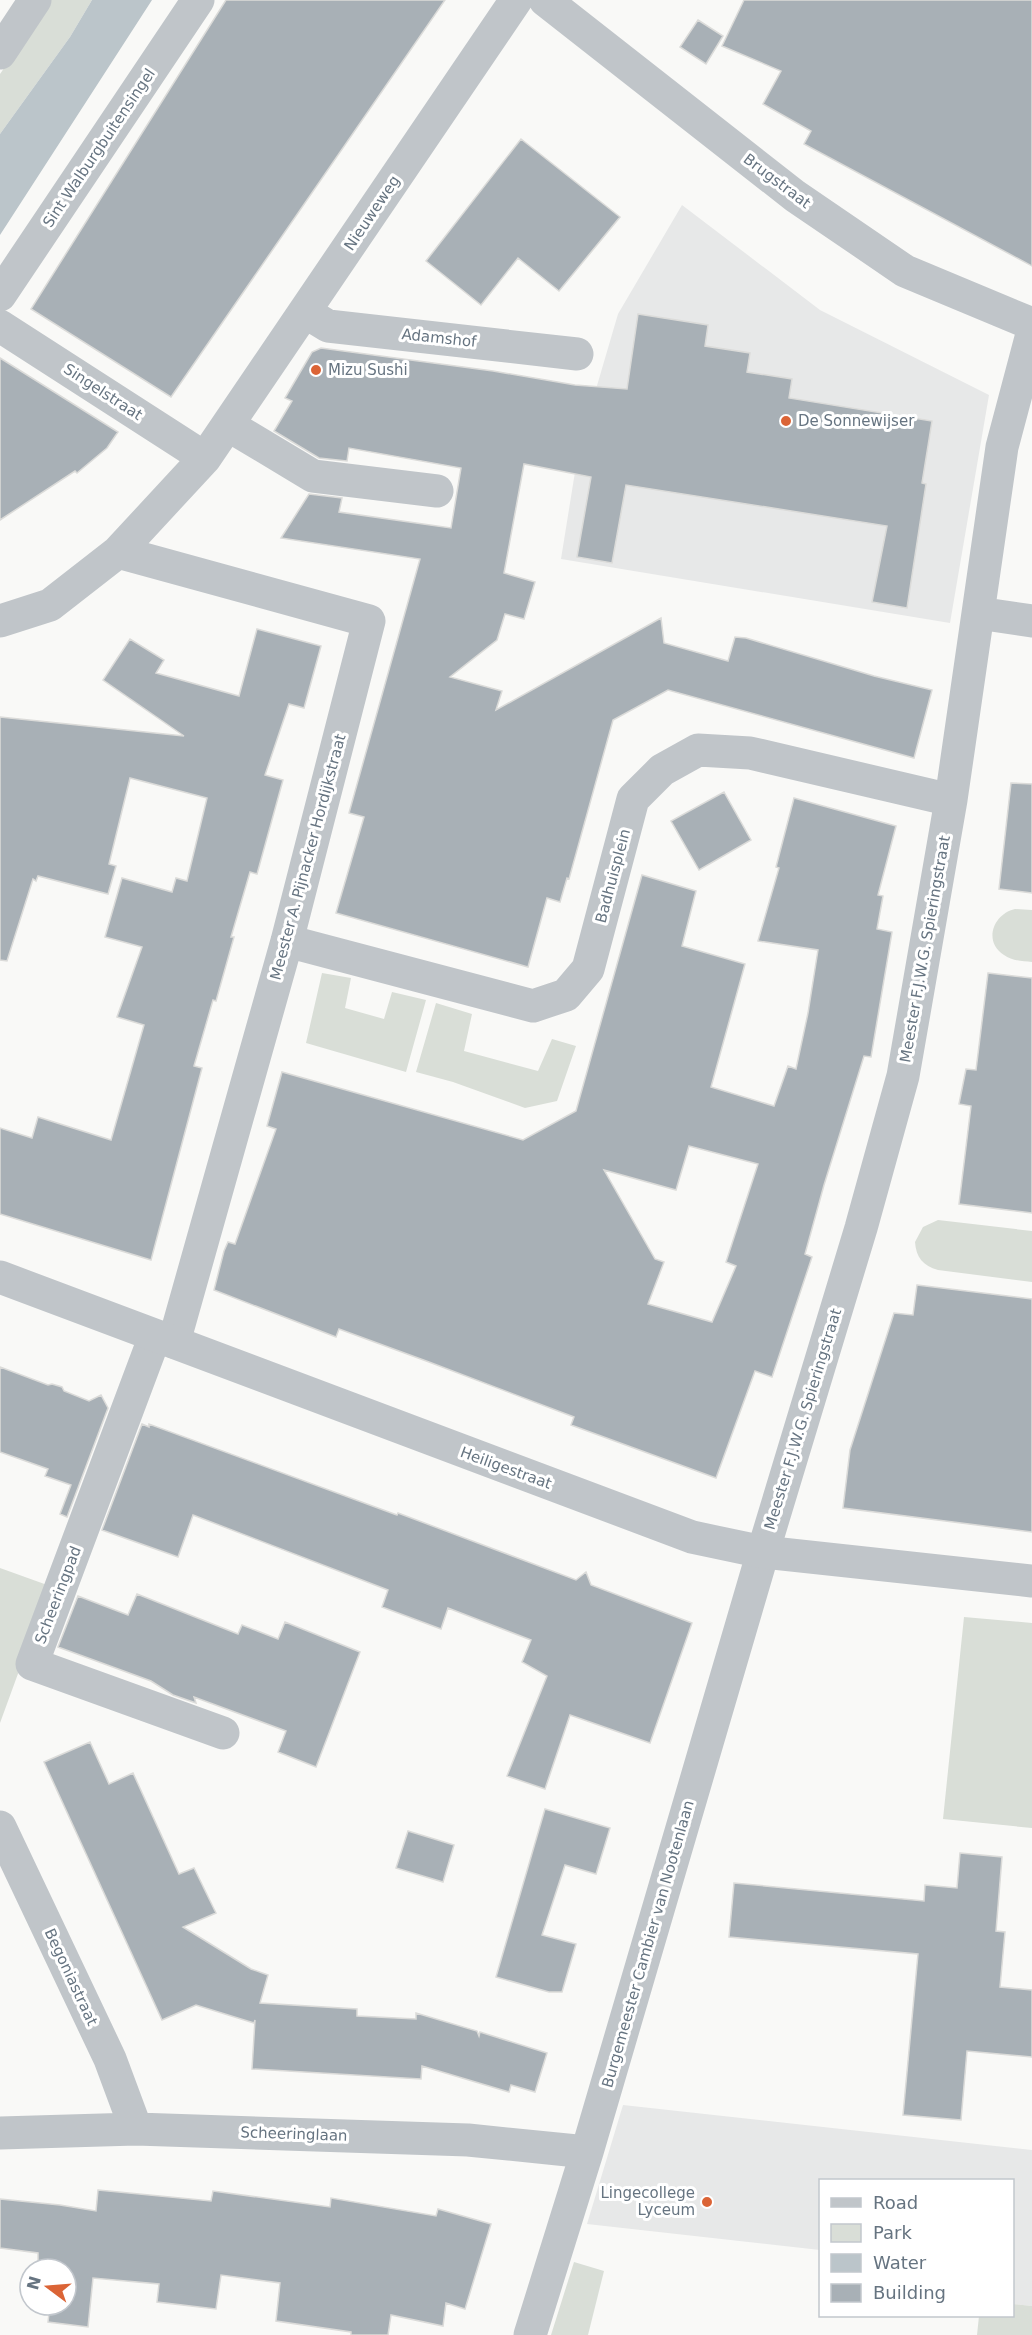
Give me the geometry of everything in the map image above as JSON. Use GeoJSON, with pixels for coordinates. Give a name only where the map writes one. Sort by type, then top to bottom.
{"type":"FeatureCollection","features":[{"type":"Feature","properties":{"kind":"street"},"geometry":{"type":"LineString","coordinates":[[0,53],[35,0]]}},
{"type":"Feature","properties":{"kind":"street","name":"Sint Walburgbuitensingel"},"geometry":{"type":"LineString","coordinates":[[0,296],[198,0]]}},
{"type":"Feature","properties":{"kind":"street","name":"Nieuweweg"},"geometry":{"type":"LineString","coordinates":[[0,621],[50,605],[118,552],[205,458],[516,0]]}},
{"type":"Feature","properties":{"kind":"street","name":"Brugstraat"},"geometry":{"type":"LineString","coordinates":[[545,0],[795,196],[905,271],[1032,324]]}},
{"type":"Feature","properties":{"kind":"street","name":"Adamshof"},"geometry":{"type":"LineString","coordinates":[[305,312],[328,326],[577,354]]}},
{"type":"Feature","properties":{"kind":"street","name":"Singelstraat"},"geometry":{"type":"LineString","coordinates":[[0,326],[205,458]]}},
{"type":"Feature","properties":{"kind":"street","name":"Meester F.J.W.G. Spieringstraat"},"geometry":{"type":"LineString","coordinates":[[763,1552],[861,1228],[903,1076],[951,800],[1002,447],[1032,334]]}},
{"type":"Feature","properties":{"kind":"street"},"geometry":{"type":"LineString","coordinates":[[228,425],[313,476],[437,491]]}},
{"type":"Feature","properties":{"kind":"street","name":"Meester A. Pijnacker Hordijkstraat"},"geometry":{"type":"LineString","coordinates":[[118,552],[369,621],[287,941],[165,1339]]}},
{"type":"Feature","properties":{"kind":"street"},"geometry":{"type":"LineString","coordinates":[[978,613],[1032,621]]}},
{"type":"Feature","properties":{"kind":"street","name":"Badhuisplein"},"geometry":{"type":"LineString","coordinates":[[287,941],[533,1006],[566,995],[588,969],[633,799],[662,770],[698,750],[750,753],[951,800]]}},
{"type":"Feature","properties":{"kind":"street","name":"Heiligestraat"},"geometry":{"type":"LineString","coordinates":[[0,1277],[692,1537],[763,1552],[1032,1581]]}},
{"type":"Feature","properties":{"kind":"street","name":"Scheeringpad"},"geometry":{"type":"LineString","coordinates":[[165,1339],[32,1664],[223,1733]]}},
{"type":"Feature","properties":{"kind":"street","name":"Burgemeester Cambier van Nootenlaan"},"geometry":{"type":"LineString","coordinates":[[530,2335],[587,2152],[763,1552]]}},
{"type":"Feature","properties":{"kind":"street","name":"Begoniastraat"},"geometry":{"type":"LineString","coordinates":[[0,1827],[110,2059],[136,2129]]}},
{"type":"Feature","properties":{"kind":"street","name":"Scheeringlaan"},"geometry":{"type":"LineString","coordinates":[[0,2133],[136,2129],[468,2140],[587,2152]]}},
{"type":"Feature","properties":{"kind":"shaded area","name":"De Sonnewijser"},"geometry":{"type":"Polygon","coordinates":[[[682,205],[820,310],[989,395],[950,623],[561,559],[579,447],[618,314],[682,205]]]}},
{"type":"Feature","properties":{"kind":"shaded area","name":"Lingecollege Lyceum"},"geometry":{"type":"Polygon","coordinates":[[[623,2105],[1032,2150],[1032,2306],[1014,2304],[1014,2179],[819,2179],[819,2250],[587,2224],[623,2105]]]}},
{"type":"Feature","properties":{"kind":"green space"},"geometry":{"type":"Polygon","coordinates":[[[51,0],[92,0],[70,37],[0,134],[0,74],[51,0]]]}},
{"type":"Feature","properties":{"kind":"green space"},"geometry":{"type":"Polygon","coordinates":[[[1015,909],[1032,910],[1032,962],[1007,957],[994,943],[992,936],[996,922],[1001,916],[1015,909]]]}},
{"type":"Feature","properties":{"kind":"green space"},"geometry":{"type":"Polygon","coordinates":[[[322,973],[351,978],[345,1008],[384,1019],[392,992],[426,1000],[406,1072],[306,1043],[322,973]]]}},
{"type":"Feature","properties":{"kind":"green space"},"geometry":{"type":"Polygon","coordinates":[[[436,1003],[472,1014],[464,1051],[538,1071],[552,1039],[576,1046],[557,1101],[525,1108],[453,1082],[416,1072],[436,1003]]]}},
{"type":"Feature","properties":{"kind":"green space"},"geometry":{"type":"Polygon","coordinates":[[[938,1220],[1032,1231],[1032,1282],[938,1270],[928,1266],[919,1256],[915,1242],[923,1227],[938,1220]]]}},
{"type":"Feature","properties":{"kind":"green space"},"geometry":{"type":"Polygon","coordinates":[[[0,1568],[50,1586],[0,1723],[0,1568]]]}},
{"type":"Feature","properties":{"kind":"green space"},"geometry":{"type":"Polygon","coordinates":[[[964,1617],[1032,1623],[1032,1828],[943,1819],[964,1617]]]}},
{"type":"Feature","properties":{"kind":"green space"},"geometry":{"type":"Polygon","coordinates":[[[574,2262],[604,2271],[588,2335],[551,2335],[574,2262]]]}},
{"type":"Feature","properties":{"kind":"green space"},"geometry":{"type":"Polygon","coordinates":[[[1014,2304],[1032,2306],[1032,2335],[977,2335],[979,2317],[1014,2317],[1014,2304]]]}},
{"type":"Feature","properties":{"kind":"water"},"geometry":{"type":"Polygon","coordinates":[[[92,0],[152,0],[0,235],[0,134],[70,37],[92,0]]]}},
{"type":"Feature","properties":{"kind":"building"},"geometry":{"type":"Polygon","coordinates":[[[226,0],[445,0],[171,397],[31,309],[226,0]]]}},
{"type":"Feature","properties":{"kind":"building"},"geometry":{"type":"Polygon","coordinates":[[[744,0],[1032,0],[1032,266],[804,144],[811,131],[763,104],[781,71],[722,46],[744,0]]]}},
{"type":"Feature","properties":{"kind":"building"},"geometry":{"type":"Polygon","coordinates":[[[698,20],[723,36],[706,64],[680,47],[698,20]]]}},
{"type":"Feature","properties":{"kind":"building"},"geometry":{"type":"Polygon","coordinates":[[[521,139],[620,217],[559,291],[518,258],[481,305],[426,261],[521,139]]]}},
{"type":"Feature","properties":{"kind":"building"},"geometry":{"type":"Polygon","coordinates":[[[638,314],[708,325],[705,346],[750,353],[747,372],[792,379],[789,398],[932,421],[922,483],[926,484],[907,608],[872,602],[887,526],[626,485],[612,563],[577,557],[591,477],[524,464],[504,573],[535,582],[524,619],[505,614],[497,640],[450,677],[502,691],[496,710],[661,618],[664,643],[728,661],[735,637],[746,638],[874,676],[932,690],[914,758],[668,690],[613,720],[569,879],[567,878],[560,902],[547,898],[528,967],[336,913],[364,817],[349,813],[420,559],[281,538],[309,494],[342,498],[339,512],[451,528],[461,468],[349,448],[347,461],[319,458],[274,431],[292,401],[285,398],[312,352],[321,348],[493,371],[575,385],[627,389],[638,314]]]}},
{"type":"Feature","properties":{"kind":"building"},"geometry":{"type":"Polygon","coordinates":[[[0,358],[118,432],[107,448],[77,473],[75,471],[0,520],[0,358]]]}},
{"type":"Feature","properties":{"kind":"building"},"geometry":{"type":"Polygon","coordinates":[[[257,629],[321,646],[304,708],[289,704],[265,775],[283,780],[257,874],[250,872],[231,937],[234,937],[216,1001],[213,1000],[194,1066],[202,1068],[151,1260],[0,1214],[0,1128],[32,1138],[38,1117],[111,1140],[144,1025],[117,1017],[142,947],[105,937],[122,878],[172,892],[176,878],[187,881],[207,798],[130,778],[109,864],[116,866],[108,894],[38,876],[36,881],[33,879],[7,961],[0,960],[0,717],[184,736],[103,680],[130,639],[164,660],[156,673],[239,696],[257,629]]]}},
{"type":"Feature","properties":{"kind":"building"},"geometry":{"type":"Polygon","coordinates":[[[1011,783],[1032,784],[1032,893],[999,889],[1011,783]]]}},
{"type":"Feature","properties":{"kind":"building"},"geometry":{"type":"Polygon","coordinates":[[[724,792],[751,840],[699,870],[671,821],[724,792]]]}},
{"type":"Feature","properties":{"kind":"building"},"geometry":{"type":"Polygon","coordinates":[[[794,798],[896,826],[878,895],[883,896],[877,929],[892,932],[871,1057],[864,1056],[824,1185],[805,1254],[812,1257],[772,1377],[755,1371],[716,1478],[571,1425],[574,1417],[429,1362],[339,1329],[336,1337],[214,1290],[224,1251],[228,1242],[235,1244],[276,1129],[267,1126],[282,1072],[523,1140],[576,1111],[642,875],[696,891],[682,946],[745,964],[711,1087],[774,1106],[788,1066],[796,1069],[818,950],[758,941],[779,868],[776,867],[794,798]],[[689,1146],[676,1190],[604,1170],[655,1259],[664,1262],[648,1304],[712,1322],[736,1266],[726,1262],[758,1164],[689,1146]]]}},
{"type":"Feature","properties":{"kind":"building"},"geometry":{"type":"Polygon","coordinates":[[[988,973],[1032,978],[1032,1213],[959,1204],[971,1106],[959,1104],[966,1069],[976,1070],[988,973]]]}},
{"type":"Feature","properties":{"kind":"building"},"geometry":{"type":"Polygon","coordinates":[[[917,1285],[1032,1299],[1032,1532],[843,1508],[850,1450],[894,1313],[913,1315],[917,1285]]]}},
{"type":"Feature","properties":{"kind":"building"},"geometry":{"type":"Polygon","coordinates":[[[0,1367],[48,1385],[62,1387],[64,1391],[89,1401],[101,1395],[108,1408],[67,1517],[60,1514],[71,1485],[45,1476],[48,1469],[0,1452],[0,1367]]]}},
{"type":"Feature","properties":{"kind":"building"},"geometry":{"type":"Polygon","coordinates":[[[142,1424],[149,1427],[149,1424],[397,1515],[398,1513],[576,1580],[586,1572],[591,1585],[692,1623],[650,1743],[570,1715],[545,1789],[507,1776],[547,1676],[522,1662],[531,1640],[448,1608],[441,1629],[382,1607],[388,1590],[193,1515],[178,1557],[102,1530],[142,1424]]]}},
{"type":"Feature","properties":{"kind":"building"},"geometry":{"type":"Polygon","coordinates":[[[137,1594],[238,1634],[242,1625],[278,1639],[285,1622],[360,1652],[316,1767],[278,1752],[286,1731],[194,1697],[196,1703],[173,1695],[151,1681],[58,1647],[78,1596],[128,1615],[137,1594]]]}},
{"type":"Feature","properties":{"kind":"building"},"geometry":{"type":"Polygon","coordinates":[[[90,1742],[109,1784],[133,1773],[179,1874],[194,1868],[216,1913],[183,1927],[251,1969],[268,1975],[260,2003],[357,2009],[357,2016],[416,2019],[416,2013],[477,2031],[479,2036],[480,2032],[547,2053],[535,2092],[511,2085],[509,2092],[422,2066],[421,2079],[252,2069],[255,2020],[254,2023],[196,2005],[162,2020],[44,1762],[90,1742]]]}},
{"type":"Feature","properties":{"kind":"building"},"geometry":{"type":"Polygon","coordinates":[[[545,1809],[610,1828],[596,1874],[565,1865],[542,1935],[576,1944],[562,1992],[549,1992],[496,1977],[545,1809]]]}},
{"type":"Feature","properties":{"kind":"building"},"geometry":{"type":"Polygon","coordinates":[[[408,1831],[454,1845],[443,1882],[396,1868],[408,1831]]]}},
{"type":"Feature","properties":{"kind":"building"},"geometry":{"type":"Polygon","coordinates":[[[960,1853],[1002,1857],[996,1931],[1005,1932],[1000,1987],[1032,1990],[1032,2057],[967,2051],[961,2120],[903,2115],[918,1954],[729,1937],[734,1883],[924,1901],[925,1885],[957,1888],[960,1853]]]}},
{"type":"Feature","properties":{"kind":"building"},"geometry":{"type":"Polygon","coordinates":[[[98,2190],[211,2201],[213,2191],[330,2207],[331,2198],[436,2216],[438,2209],[491,2224],[465,2309],[446,2303],[443,2326],[391,2315],[388,2335],[351,2335],[351,2332],[276,2321],[280,2283],[221,2275],[216,2309],[157,2302],[159,2284],[93,2278],[88,2327],[48,2322],[49,2317],[78,2317],[78,2257],[38,2257],[38,2253],[0,2248],[0,2199],[96,2211],[98,2190]]]}},
{"type":"Feature","properties":{"kind":"place","name":"Mizu Sushi"},"geometry":{"type":"Point","coordinates":[316,370]}},
{"type":"Feature","properties":{"kind":"place","name":"De Sonnewijser"},"geometry":{"type":"Point","coordinates":[786,421]}},
{"type":"Feature","properties":{"kind":"place","name":"Lingecollege Lyceum"},"geometry":{"type":"Point","coordinates":[707,2202]}}]}
